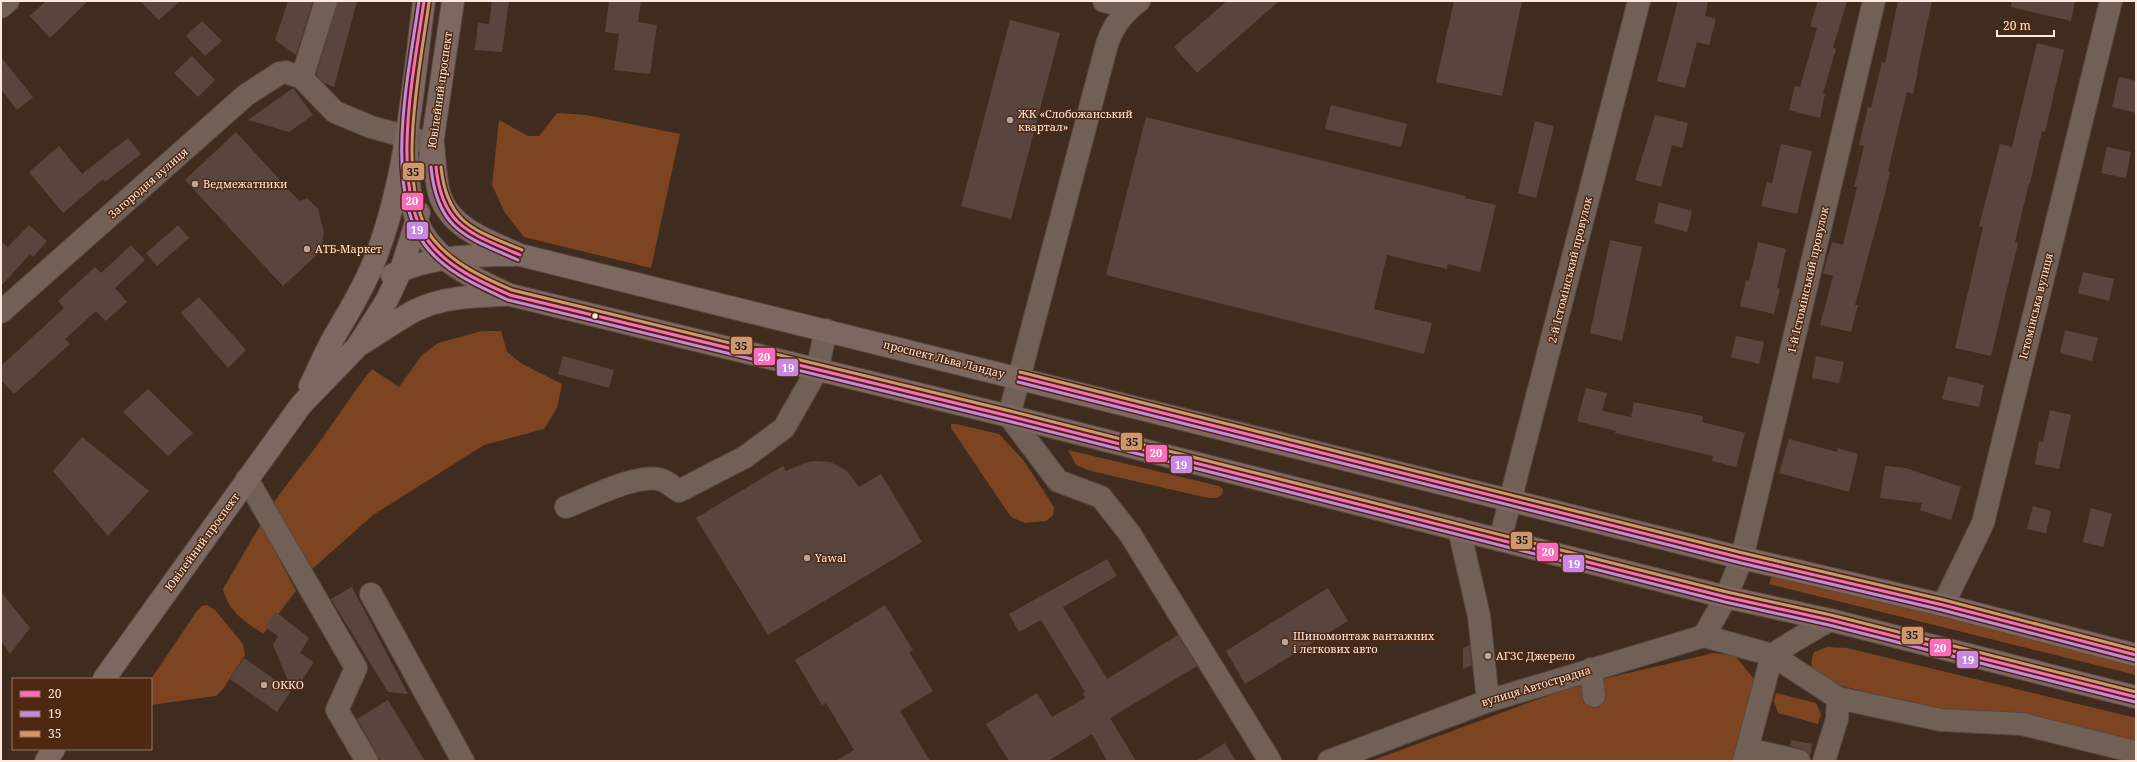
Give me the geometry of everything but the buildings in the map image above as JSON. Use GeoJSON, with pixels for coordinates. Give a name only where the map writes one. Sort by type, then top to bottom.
{"type":"FeatureCollection","features":[{"type":"Feature","properties":{"kind":"main road","name":"Ювілейний проспект"},"geometry":{"type":"LineString","coordinates":[[300,405],[333,339],[355,302],[377,255],[390,216],[406,136],[424,1]]}},
{"type":"Feature","properties":{"kind":"main road","name":"Ювілейний проспект"},"geometry":{"type":"LineString","coordinates":[[105,678],[300,405],[357,347],[386,300],[401,270],[417,221],[433,144],[454,1]]}},
{"type":"Feature","properties":{"kind":"main road"},"geometry":{"type":"LineString","coordinates":[[406,136],[409,184],[417,221],[429,242],[446,260],[479,280],[510,295],[1010,416],[1726,597],[1830,620],[2136,697]]}},
{"type":"Feature","properties":{"kind":"main road"},"geometry":{"type":"LineString","coordinates":[[433,144],[440,195],[447,212],[462,226],[478,236],[520,255]]}},
{"type":"Feature","properties":{"kind":"main road"},"geometry":{"type":"LineString","coordinates":[[355,302],[380,282],[401,270],[423,263],[476,255],[520,255]]}},
{"type":"Feature","properties":{"kind":"main road","name":"проспект Льва Ландау"},"geometry":{"type":"LineString","coordinates":[[520,255],[1019,377],[1742,558],[1944,605],[2136,655]]}},
{"type":"Feature","properties":{"kind":"main road"},"geometry":{"type":"LineString","coordinates":[[357,347],[415,311],[450,299],[510,295]]}},
{"type":"Feature","properties":{"kind":"main road"},"geometry":{"type":"LineString","coordinates":[[46,761],[53,750]]}},
{"type":"Feature","properties":{"kind":"street"},"geometry":{"type":"LineString","coordinates":[[1,7],[8,1]]}},
{"type":"Feature","properties":{"kind":"street"},"geometry":{"type":"LineString","coordinates":[[326,1],[302,78],[335,112],[371,127],[433,144]]}},
{"type":"Feature","properties":{"kind":"street"},"geometry":{"type":"LineString","coordinates":[[1104,1],[1134,4]]}},
{"type":"Feature","properties":{"kind":"street","name":"2-й Істомінський провулок"},"geometry":{"type":"LineString","coordinates":[[1500,540],[1639,1]]}},
{"type":"Feature","properties":{"kind":"street","name":"1-й Істомінський провулок"},"geometry":{"type":"LineString","coordinates":[[1726,597],[1742,558],[1874,1]]}},
{"type":"Feature","properties":{"kind":"street","name":"Істомінська вулиця"},"geometry":{"type":"LineString","coordinates":[[1944,605],[1983,523],[2111,1]]}},
{"type":"Feature","properties":{"kind":"street"},"geometry":{"type":"LineString","coordinates":[[1134,4],[1116,24],[1107,44],[1010,416],[1058,481],[1101,497],[1130,534],[1270,761]]}},
{"type":"Feature","properties":{"kind":"street","name":"Загородня вулиця"},"geometry":{"type":"LineString","coordinates":[[1,312],[246,95],[280,73],[286,72],[302,78]]}},
{"type":"Feature","properties":{"kind":"street"},"geometry":{"type":"LineString","coordinates":[[566,507],[623,484],[647,479],[663,480],[679,491],[745,457],[784,428],[817,370],[826,330]]}},
{"type":"Feature","properties":{"kind":"street"},"geometry":{"type":"LineString","coordinates":[[247,479],[356,668],[337,710],[367,761]]}},
{"type":"Feature","properties":{"kind":"street"},"geometry":{"type":"LineString","coordinates":[[1458,529],[1479,616],[1488,701]]}},
{"type":"Feature","properties":{"kind":"street"},"geometry":{"type":"LineString","coordinates":[[371,594],[463,761]]}},
{"type":"Feature","properties":{"kind":"street"},"geometry":{"type":"LineString","coordinates":[[1726,597],[1704,636],[1772,655],[1838,698],[1942,720],[2022,724],[2136,752]]}},
{"type":"Feature","properties":{"kind":"street"},"geometry":{"type":"LineString","coordinates":[[1799,761],[1745,755],[1772,655],[1794,640],[1830,620]]}},
{"type":"Feature","properties":{"kind":"street","name":"вулиця Автострадна"},"geometry":{"type":"LineString","coordinates":[[1329,761],[1488,701],[1704,636]]}},
{"type":"Feature","properties":{"kind":"street"},"geometry":{"type":"LineString","coordinates":[[1591,670],[1594,696]]}},
{"type":"Feature","properties":{"kind":"street"},"geometry":{"type":"LineString","coordinates":[[1824,761],[1837,719],[1838,698]]}},
{"type":"Feature","properties":{"kind":"shaded area"},"geometry":{"type":"Polygon","coordinates":[[[557,113],[586,115],[680,134],[651,268],[524,237],[505,213],[492,185],[499,120],[528,136],[539,136],[557,113]]]}},
{"type":"Feature","properties":{"kind":"shaded area"},"geometry":{"type":"Polygon","coordinates":[[[482,331],[501,331],[507,352],[522,364],[562,384],[557,408],[544,429],[484,445],[373,515],[311,570],[267,513],[279,495],[325,435],[372,369],[399,387],[422,355],[438,343],[482,331]]]}},
{"type":"Feature","properties":{"kind":"shaded area"},"geometry":{"type":"Polygon","coordinates":[[[951,424],[999,434],[1024,461],[1054,507],[1053,515],[1046,521],[1025,523],[1011,517],[951,428],[951,424]]]}},
{"type":"Feature","properties":{"kind":"shaded area"},"geometry":{"type":"Polygon","coordinates":[[[1068,450],[1219,486],[1223,489],[1222,495],[1217,498],[1208,498],[1091,471],[1076,465],[1068,450]]]}},
{"type":"Feature","properties":{"kind":"shaded area"},"geometry":{"type":"Polygon","coordinates":[[[261,524],[296,591],[263,634],[233,610],[223,589],[261,524]]]}},
{"type":"Feature","properties":{"kind":"shaded area"},"geometry":{"type":"Polygon","coordinates":[[[1772,576],[2136,663],[2136,675],[1769,584],[1772,576]]]}},
{"type":"Feature","properties":{"kind":"shaded area"},"geometry":{"type":"Polygon","coordinates":[[[207,605],[215,610],[243,644],[245,655],[223,689],[216,696],[152,705],[152,678],[197,611],[202,606],[207,605]]]}},
{"type":"Feature","properties":{"kind":"shaded area"},"geometry":{"type":"Polygon","coordinates":[[[1827,647],[1847,648],[2136,718],[2136,744],[1920,706],[1819,680],[1812,667],[1812,656],[1814,652],[1827,647]]]}},
{"type":"Feature","properties":{"kind":"shaded area"},"geometry":{"type":"Polygon","coordinates":[[[1714,653],[1735,656],[1755,680],[1736,761],[1371,761],[1577,685],[1714,653]]]}},
{"type":"Feature","properties":{"kind":"shaded area"},"geometry":{"type":"Polygon","coordinates":[[[1776,693],[1816,703],[1821,714],[1818,724],[1778,713],[1774,701],[1776,693]]]}},
{"type":"Feature","properties":{"kind":"transit line","name":"19"},"geometry":{"type":"LineString","coordinates":[[419,1],[402,126],[402,160],[405,192],[412,221],[425,245],[442,263],[452,271],[508,300],[1008,421],[1725,602],[1829,625],[2135,702]]}},
{"type":"Feature","properties":{"kind":"transit line","name":"20"},"geometry":{"type":"LineString","coordinates":[[424,1],[415,58],[408,125],[407,159],[410,191],[417,219],[429,242],[446,259],[466,273],[510,295],[1009,416],[1726,597],[1830,620],[2136,697]]}},
{"type":"Feature","properties":{"kind":"transit line","name":"35"},"geometry":{"type":"LineString","coordinates":[[429,2],[416,90],[413,124],[412,158],[414,189],[421,217],[433,239],[450,256],[480,275],[512,290],[1010,411],[1727,592],[1831,615],[2136,692]]}},
{"type":"Feature","properties":{"kind":"transit line","name":"19"},"geometry":{"type":"LineString","coordinates":[[431,167],[434,188],[440,205],[447,218],[469,237],[483,245],[518,260]]}},
{"type":"Feature","properties":{"kind":"transit line","name":"20"},"geometry":{"type":"LineString","coordinates":[[436,167],[439,187],[445,203],[452,215],[473,233],[520,255]]}},
{"type":"Feature","properties":{"kind":"transit line","name":"35"},"geometry":{"type":"LineString","coordinates":[[441,167],[444,186],[449,201],[457,213],[477,230],[522,250]]}},
{"type":"Feature","properties":{"kind":"transit line","name":"35"},"geometry":{"type":"LineString","coordinates":[[1020,372],[1743,553],[1944,600],[2136,650]]}},
{"type":"Feature","properties":{"kind":"transit line","name":"20"},"geometry":{"type":"LineString","coordinates":[[1019,377],[1742,558],[1943,605],[2136,655]]}},
{"type":"Feature","properties":{"kind":"transit line","name":"19"},"geometry":{"type":"LineString","coordinates":[[1018,382],[1741,563],[1942,610],[2135,660]]}},
{"type":"Feature","properties":{"kind":"place","name":"ЖК «Слобожанський квартал»"},"geometry":{"type":"Point","coordinates":[1010,120]}},
{"type":"Feature","properties":{"kind":"place","name":"Ведмежатники"},"geometry":{"type":"Point","coordinates":[195,184]}},
{"type":"Feature","properties":{"kind":"place","name":"АТБ-Маркет"},"geometry":{"type":"Point","coordinates":[307,249]}},
{"type":"Feature","properties":{"kind":"place","name":"Yawal"},"geometry":{"type":"Point","coordinates":[807,558]}},
{"type":"Feature","properties":{"kind":"place","name":"Шиномонтаж вантажних і легкових авто"},"geometry":{"type":"Point","coordinates":[1285,642]}},
{"type":"Feature","properties":{"kind":"place","name":"АГЗС Джерело"},"geometry":{"type":"Point","coordinates":[1488,656]}},
{"type":"Feature","properties":{"kind":"place","name":"ОККО"},"geometry":{"type":"Point","coordinates":[264,685]}}]}
